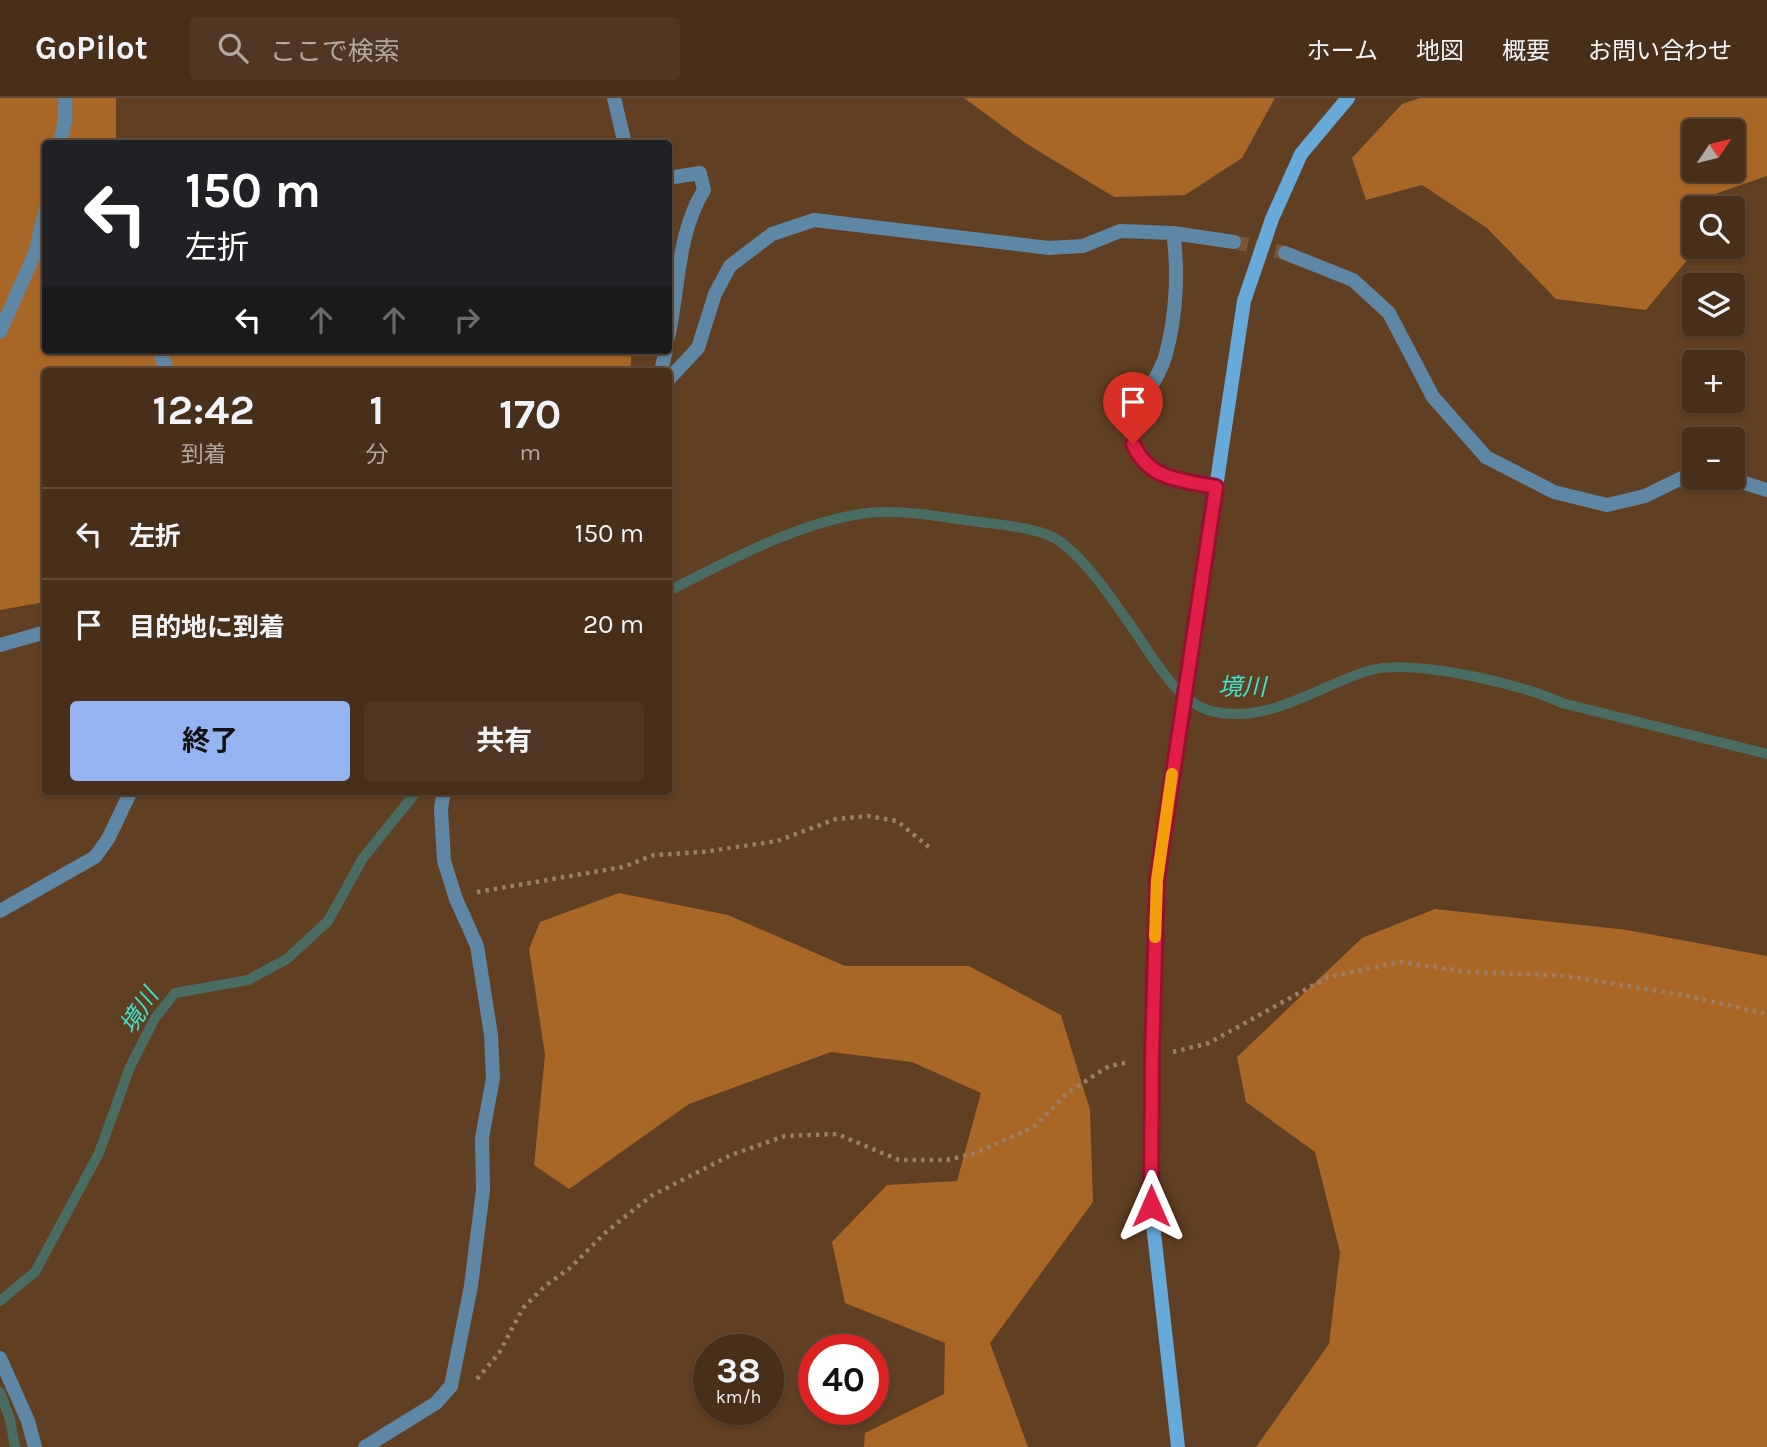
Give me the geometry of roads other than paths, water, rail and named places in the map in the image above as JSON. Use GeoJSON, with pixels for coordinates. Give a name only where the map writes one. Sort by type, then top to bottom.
{"type":"FeatureCollection","features":[{"type":"Feature","properties":{"kind":"street"},"geometry":{"type":"LineString","coordinates":[[61,140],[65,120],[65,98]]}},
{"type":"Feature","properties":{"kind":"street"},"geometry":{"type":"LineString","coordinates":[[614,98],[624,140]]}},
{"type":"Feature","properties":{"kind":"street"},"geometry":{"type":"LineString","coordinates":[[1178,1447],[1151,1206],[1157,880],[1248,289],[1272,219],[1301,154],[1348,98]]}},
{"type":"Feature","properties":{"kind":"street"},"geometry":{"type":"LineString","coordinates":[[672,177],[700,173],[704,190],[692,209],[672,315]]}},
{"type":"Feature","properties":{"kind":"street"},"geometry":{"type":"LineString","coordinates":[[672,376],[698,348],[715,294],[730,266],[772,234],[814,219],[1049,248],[1083,246],[1120,232],[1173,233],[1234,242]]}},
{"type":"Feature","properties":{"kind":"street"},"geometry":{"type":"LineString","coordinates":[[1173,233],[1176,269],[1174,306],[1166,356],[1133,418],[1133,444],[1140,461],[1167,478],[1216,487]]}},
{"type":"Feature","properties":{"kind":"street"},"geometry":{"type":"LineString","coordinates":[[1285,253],[1353,280],[1389,313],[1433,397],[1486,457],[1554,492],[1607,505],[1645,496],[1682,478]]}},
{"type":"Feature","properties":{"kind":"street"},"geometry":{"type":"LineString","coordinates":[[0,332],[41,256]]}},
{"type":"Feature","properties":{"kind":"street"},"geometry":{"type":"LineString","coordinates":[[1745,483],[1767,490]]}},
{"type":"Feature","properties":{"kind":"street"},"geometry":{"type":"LineString","coordinates":[[0,645],[42,633]]}},
{"type":"Feature","properties":{"kind":"street"},"geometry":{"type":"LineString","coordinates":[[0,911],[95,858],[108,839],[129,795]]}},
{"type":"Feature","properties":{"kind":"street"},"geometry":{"type":"LineString","coordinates":[[365,1447],[436,1403],[451,1386],[471,1286],[483,1190],[482,1139],[494,1078],[491,1035],[477,946],[456,899],[444,861],[441,808],[443,795]]}},
{"type":"Feature","properties":{"kind":"street"},"geometry":{"type":"LineString","coordinates":[[0,1358],[28,1421],[35,1447]]}},
{"type":"Feature","properties":{"kind":"waterway","name":"境川"},"geometry":{"type":"LineString","coordinates":[[672,589],[782,537],[854,515],[901,512],[1011,526],[1053,537],[1081,560],[1176,688],[1188,699],[1215,712],[1236,714],[1276,708],[1371,670],[1413,668],[1496,681],[1562,703],[1767,754]]}},
{"type":"Feature","properties":{"kind":"waterway","name":"境川"},"geometry":{"type":"LineString","coordinates":[[0,1301],[35,1272],[99,1153],[130,1067],[155,1018],[175,993],[248,980],[287,959],[328,921],[363,858],[414,795]]}},
{"type":"Feature","properties":{"kind":"waterway","name":"境川"},"geometry":{"type":"LineString","coordinates":[[0,1392],[10,1419],[15,1447]]}},
{"type":"Feature","properties":{"kind":"tunnel"},"geometry":{"type":"LineString","coordinates":[[1234,242],[1285,253]]}}]}
